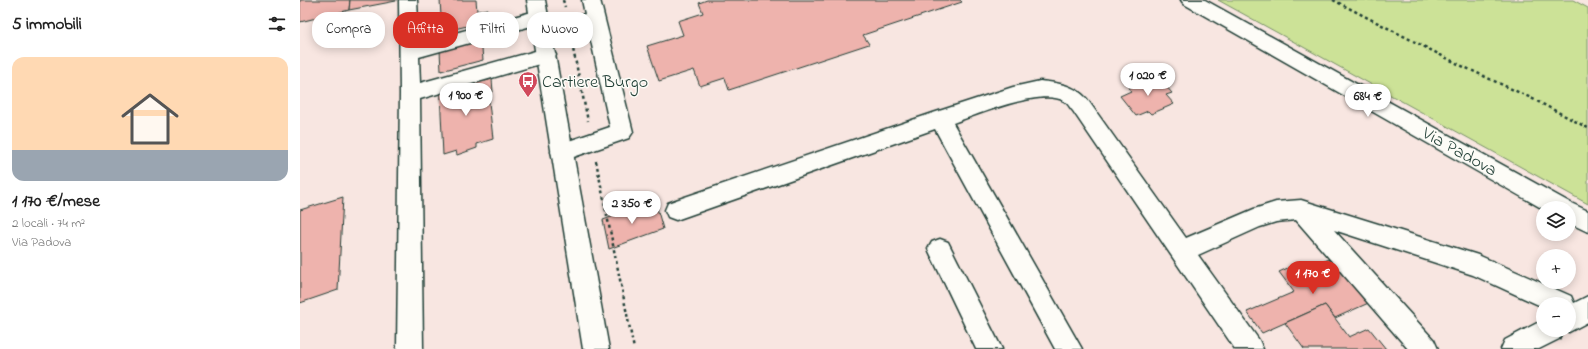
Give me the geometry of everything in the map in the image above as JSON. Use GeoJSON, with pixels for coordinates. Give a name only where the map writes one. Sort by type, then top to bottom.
{"type":"FeatureCollection","features":[{"type":"Feature","properties":{"kind":"main road"},"geometry":{"type":"LineString","coordinates":[[408,0],[410,94],[410,349]]}},
{"type":"Feature","properties":{"kind":"main road","name":"Via Padova"},"geometry":{"type":"LineString","coordinates":[[1190,0],[1549,201]]}},
{"type":"Feature","properties":{"kind":"main road"},"geometry":{"type":"LineString","coordinates":[[562,152],[622,132],[593,9]]}},
{"type":"Feature","properties":{"kind":"main road"},"geometry":{"type":"LineString","coordinates":[[409,53],[527,19]]}},
{"type":"Feature","properties":{"kind":"main road"},"geometry":{"type":"LineString","coordinates":[[545,48],[596,349]]}},
{"type":"Feature","properties":{"kind":"main road"},"geometry":{"type":"LineString","coordinates":[[410,94],[546,55]]}},
{"type":"Feature","properties":{"kind":"main road"},"geometry":{"type":"LineString","coordinates":[[676,210],[940,118],[1013,95],[1040,90],[1058,91],[1072,96],[1080,105],[1250,349]]}},
{"type":"Feature","properties":{"kind":"main road"},"geometry":{"type":"LineString","coordinates":[[940,118],[1069,349]]}},
{"type":"Feature","properties":{"kind":"main road"},"geometry":{"type":"LineString","coordinates":[[1182,251],[1254,219],[1276,212],[1301,210],[1478,266],[1546,297]]}},
{"type":"Feature","properties":{"kind":"main road"},"geometry":{"type":"LineString","coordinates":[[1301,210],[1425,349]]}},
{"type":"Feature","properties":{"kind":"main road"},"geometry":{"type":"LineString","coordinates":[[1576,216],[1588,222]]}},
{"type":"Feature","properties":{"kind":"main road"},"geometry":{"type":"LineString","coordinates":[[940,249],[989,349]]}},
{"type":"Feature","properties":{"kind":"main road"},"geometry":{"type":"LineString","coordinates":[[1514,349],[1537,337]]}},
{"type":"Feature","properties":{"kind":"path"},"geometry":{"type":"LineString","coordinates":[[564,0],[566,12]]}},
{"type":"Feature","properties":{"kind":"path"},"geometry":{"type":"LineString","coordinates":[[1333,0],[1462,66],[1533,99],[1588,128]]}},
{"type":"Feature","properties":{"kind":"path"},"geometry":{"type":"LineString","coordinates":[[574,48],[634,349]]}},
{"type":"Feature","properties":{"kind":"green space"},"geometry":{"type":"Polygon","coordinates":[[[1218,0],[1573,0],[1588,8],[1588,204],[1218,0]]]}},
{"type":"Feature","properties":{"kind":"building"},"geometry":{"type":"Polygon","coordinates":[[[300,0],[350,0],[349,10],[341,12],[312,12],[312,19],[300,22],[300,0]]]}},
{"type":"Feature","properties":{"kind":"building"},"geometry":{"type":"Polygon","coordinates":[[[350,0],[396,0],[396,1],[349,10],[350,0]]]}},
{"type":"Feature","properties":{"kind":"building"},"geometry":{"type":"Polygon","coordinates":[[[440,0],[476,0],[477,11],[487,9],[487,12],[466,12],[466,26],[458,28],[458,12],[441,12],[440,0]]]}},
{"type":"Feature","properties":{"kind":"building"},"geometry":{"type":"Polygon","coordinates":[[[707,0],[960,0],[962,2],[863,35],[869,44],[729,90],[725,78],[700,86],[694,70],[659,81],[647,46],[683,35],[678,21],[703,13],[699,3],[707,0]]]}},
{"type":"Feature","properties":{"kind":"building"},"geometry":{"type":"Polygon","coordinates":[[[466,42],[466,48],[482,48],[483,60],[441,71],[440,50],[447,48],[458,48],[458,45],[466,42]]]}},
{"type":"Feature","properties":{"kind":"building"},"geometry":{"type":"Polygon","coordinates":[[[1157,76],[1172,93],[1166,95],[1174,104],[1151,114],[1148,111],[1136,116],[1120,96],[1131,91],[1129,88],[1157,76]]]}},
{"type":"Feature","properties":{"kind":"building"},"geometry":{"type":"Polygon","coordinates":[[[484,77],[485,81],[492,79],[493,92],[488,93],[493,139],[477,144],[477,148],[457,155],[456,151],[443,155],[440,93],[467,86],[467,82],[484,77]]]}},
{"type":"Feature","properties":{"kind":"building"},"geometry":{"type":"Polygon","coordinates":[[[343,197],[338,290],[300,303],[300,210],[343,197]]]}},
{"type":"Feature","properties":{"kind":"building"},"geometry":{"type":"Polygon","coordinates":[[[655,201],[663,229],[609,249],[603,220],[655,201]]]}},
{"type":"Feature","properties":{"kind":"building"},"geometry":{"type":"Polygon","coordinates":[[[1336,256],[1373,301],[1335,318],[1325,305],[1262,333],[1247,312],[1294,292],[1279,272],[1292,266],[1297,273],[1336,256]]]}},
{"type":"Feature","properties":{"kind":"building"},"geometry":{"type":"Polygon","coordinates":[[[1325,305],[1349,337],[1369,328],[1386,349],[1304,349],[1285,323],[1325,305]]]}},
{"type":"Feature","properties":{"kind":"place","name":"Cartiere Burgo"},"geometry":{"type":"Point","coordinates":[528,98]}}]}
